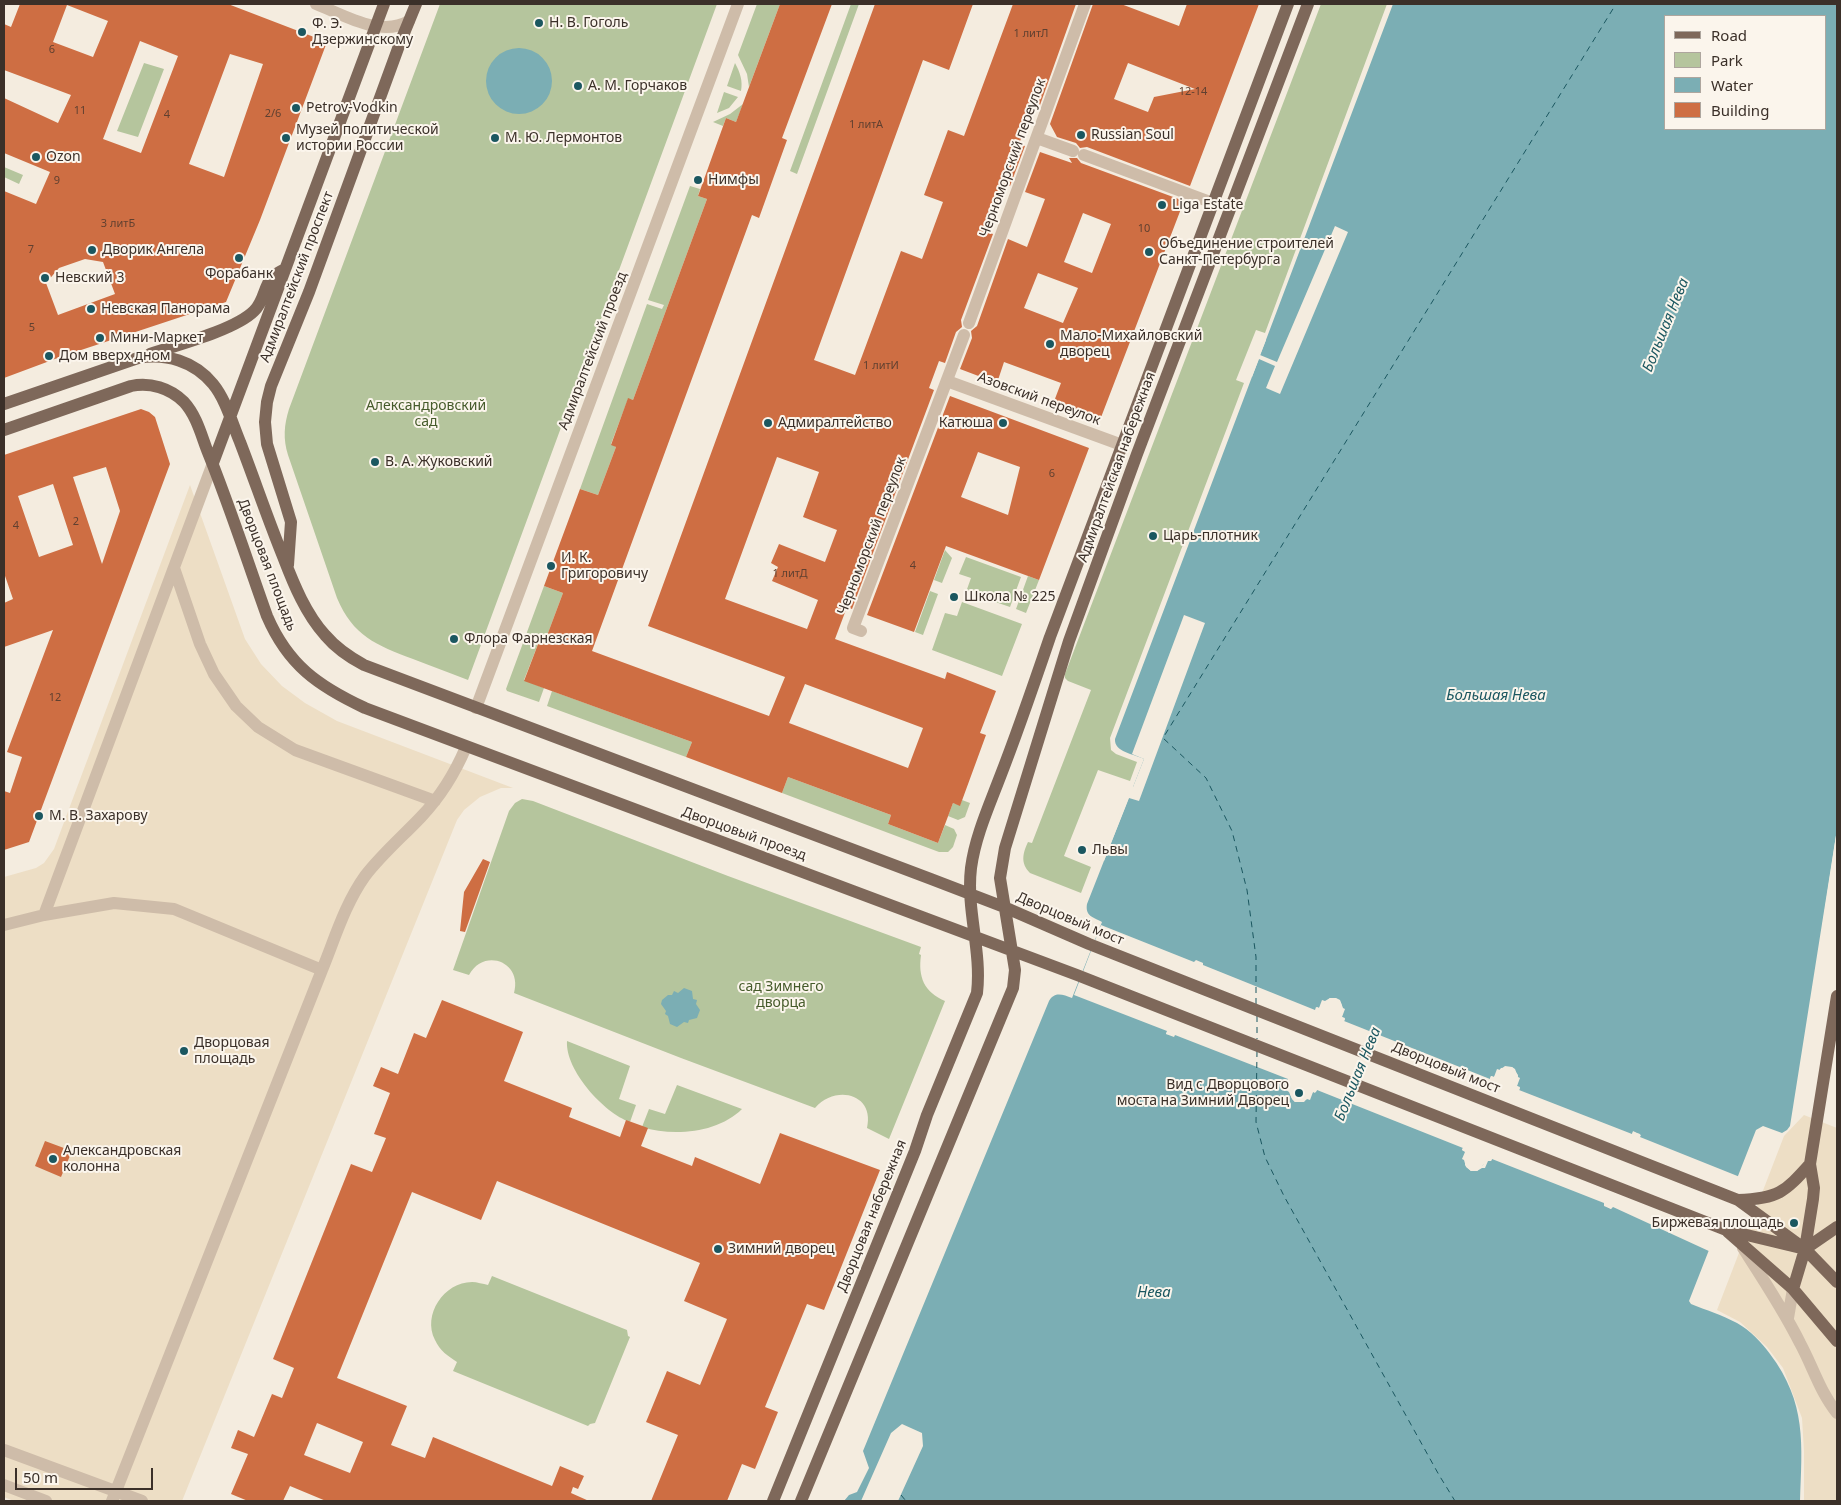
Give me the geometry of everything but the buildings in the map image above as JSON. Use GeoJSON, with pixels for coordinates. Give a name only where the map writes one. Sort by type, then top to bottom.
{"type":"FeatureCollection","features":[{"type":"Feature","properties":{"kind":"main road","name":"Адмиралтейский проспект"},"geometry":{"type":"LineString","coordinates":[[213,463],[384,4]]}},
{"type":"Feature","properties":{"kind":"main road","name":"Адмиралтейский проспект"},"geometry":{"type":"LineString","coordinates":[[288,569],[292,522],[267,444],[265,422],[269,394],[416,4]]}},
{"type":"Feature","properties":{"kind":"main road","name":"Адмиралтейская набережная"},"geometry":{"type":"LineString","coordinates":[[976,937],[970,894],[971,867],[978,837],[1050,637],[1288,4]]}},
{"type":"Feature","properties":{"kind":"main road","name":"Адмиралтейская набережная"},"geometry":{"type":"LineString","coordinates":[[1012,950],[1000,878],[1005,848],[1069,641],[1147,426],[1308,4]]}},
{"type":"Feature","properties":{"kind":"main road"},"geometry":{"type":"LineString","coordinates":[[4,404],[225,328],[255,311],[272,278],[285,269]]}},
{"type":"Feature","properties":{"kind":"main road","name":"Дворцовая площадь"},"geometry":{"type":"LineString","coordinates":[[131,361],[151,356],[180,360],[204,374],[214,385],[230,417],[250,467],[266,517],[299,594],[324,634],[342,652],[364,665],[476,708]]}},
{"type":"Feature","properties":{"kind":"main road","name":"Дворцовая площадь"},"geometry":{"type":"LineString","coordinates":[[4,430],[131,386],[152,385],[172,392],[187,406],[195,419],[213,463],[267,616],[276,636],[290,655],[307,674],[324,687],[344,698],[466,747]]}},
{"type":"Feature","properties":{"kind":"main road","name":"Дворцовый проезд"},"geometry":{"type":"LineString","coordinates":[[476,708],[1004,907]]}},
{"type":"Feature","properties":{"kind":"main road","name":"Дворцовый проезд"},"geometry":{"type":"LineString","coordinates":[[466,747],[1012,950]]}},
{"type":"Feature","properties":{"kind":"main road","name":"Дворцовый мост"},"geometry":{"type":"LineString","coordinates":[[1004,907],[1089,944],[1738,1200]]}},
{"type":"Feature","properties":{"kind":"main road","name":"Дворцовая набережная"},"geometry":{"type":"LineString","coordinates":[[773,1501],[977,993],[979,974],[976,937]]}},
{"type":"Feature","properties":{"kind":"main road"},"geometry":{"type":"LineString","coordinates":[[801,1501],[1014,988],[1015,970],[1012,950],[1726,1230],[1805,1249],[1837,1227]]}},
{"type":"Feature","properties":{"kind":"main road"},"geometry":{"type":"LineString","coordinates":[[1793,1289],[1805,1249],[1814,1188],[1810,1164],[1837,996]]}},
{"type":"Feature","properties":{"kind":"main road"},"geometry":{"type":"LineString","coordinates":[[1738,1200],[1760,1200],[1778,1194],[1792,1184],[1810,1164]]}},
{"type":"Feature","properties":{"kind":"main road"},"geometry":{"type":"LineString","coordinates":[[1738,1200],[1805,1249],[1837,1282]]}},
{"type":"Feature","properties":{"kind":"main road"},"geometry":{"type":"LineString","coordinates":[[1726,1230],[1793,1289],[1837,1341]]}},
{"type":"Feature","properties":{"kind":"street"},"geometry":{"type":"LineString","coordinates":[[316,4],[376,27],[394,27],[409,21]]}},
{"type":"Feature","properties":{"kind":"street","name":"Адмиралтейский проезд"},"geometry":{"type":"LineString","coordinates":[[476,708],[738,4]]}},
{"type":"Feature","properties":{"kind":"street","name":"Черноморский переулок"},"geometry":{"type":"LineString","coordinates":[[861,631],[853,628],[947,381],[1085,4]]}},
{"type":"Feature","properties":{"kind":"street"},"geometry":{"type":"LineString","coordinates":[[1036,138],[1213,202]]}},
{"type":"Feature","properties":{"kind":"street","name":"Азовский переулок"},"geometry":{"type":"LineString","coordinates":[[947,381],[1122,445]]}},
{"type":"Feature","properties":{"kind":"street"},"geometry":{"type":"LineString","coordinates":[[44,915],[213,463]]}},
{"type":"Feature","properties":{"kind":"street"},"geometry":{"type":"LineString","coordinates":[[174,568],[200,644],[214,674],[236,706],[258,727],[295,750],[435,801]]}},
{"type":"Feature","properties":{"kind":"street"},"geometry":{"type":"LineString","coordinates":[[114,1496],[348,904],[382,855],[421,817],[448,784],[466,747]]}},
{"type":"Feature","properties":{"kind":"street"},"geometry":{"type":"LineString","coordinates":[[4,925],[44,915],[114,903],[174,909],[322,970]]}},
{"type":"Feature","properties":{"kind":"street"},"geometry":{"type":"LineString","coordinates":[[1737,1240],[1788,1318],[1816,1375],[1821,1390],[1837,1413]]}},
{"type":"Feature","properties":{"kind":"street"},"geometry":{"type":"LineString","coordinates":[[1788,1318],[1793,1289]]}},
{"type":"Feature","properties":{"kind":"street"},"geometry":{"type":"LineString","coordinates":[[4,1450],[114,1496],[142,1501]]}},
{"type":"Feature","properties":{"kind":"street"},"geometry":{"type":"LineString","coordinates":[[4,1485],[46,1501]]}},
{"type":"Feature","properties":{"kind":"green space","name":"Александровский сад"},"geometry":{"type":"Polygon","coordinates":[[[440,4],[717,4],[468,680],[377,644],[367,638],[350,622],[337,598],[286,449],[285,438],[285,426],[289,409],[440,4]]]}},
{"type":"Feature","properties":{"kind":"green space"},"geometry":{"type":"Polygon","coordinates":[[[757,4],[780,4],[749,87],[747,74],[738,55],[757,4]]]}},
{"type":"Feature","properties":{"kind":"green space"},"geometry":{"type":"Polygon","coordinates":[[[851,4],[859,4],[797,174],[790,171],[851,4]]]}},
{"type":"Feature","properties":{"kind":"green space"},"geometry":{"type":"Polygon","coordinates":[[[1321,4],[1387,4],[1265,333],[1256,330],[1236,380],[1244,383],[1110,738],[1111,750],[1116,754],[1137,762],[1130,781],[1098,770],[1064,856],[1091,867],[1081,893],[1030,873],[1023,858],[1028,842],[1032,843],[1091,690],[1068,681],[1065,678],[1065,674],[1321,4]]]}},
{"type":"Feature","properties":{"kind":"green space"},"geometry":{"type":"Polygon","coordinates":[[[144,63],[164,69],[138,137],[117,131],[144,63]]]}},
{"type":"Feature","properties":{"kind":"green space"},"geometry":{"type":"Polygon","coordinates":[[[735,63],[741,77],[741,91],[727,86],[735,63]]]}},
{"type":"Feature","properties":{"kind":"green space"},"geometry":{"type":"Polygon","coordinates":[[[724,92],[738,97],[729,108],[717,113],[724,92]]]}},
{"type":"Feature","properties":{"kind":"green space"},"geometry":{"type":"Polygon","coordinates":[[[743,104],[736,122],[726,118],[723,126],[713,122],[730,114],[743,104]]]}},
{"type":"Feature","properties":{"kind":"green space"},"geometry":{"type":"Polygon","coordinates":[[[4,167],[23,175],[19,184],[4,177],[4,167]]]}},
{"type":"Feature","properties":{"kind":"green space"},"geometry":{"type":"Polygon","coordinates":[[[690,186],[700,189],[698,196],[707,199],[633,400],[628,399],[611,444],[616,447],[598,495],[580,489],[647,304],[662,309],[664,305],[648,300],[690,186]]]}},
{"type":"Feature","properties":{"kind":"green space"},"geometry":{"type":"Polygon","coordinates":[[[945,550],[952,558],[942,583],[934,580],[945,550]]]}},
{"type":"Feature","properties":{"kind":"green space"},"geometry":{"type":"Polygon","coordinates":[[[966,557],[1021,577],[1010,607],[966,592],[971,578],[959,574],[966,557]]]}},
{"type":"Feature","properties":{"kind":"green space"},"geometry":{"type":"Polygon","coordinates":[[[1028,576],[1039,580],[1026,613],[1016,609],[1028,576]]]}},
{"type":"Feature","properties":{"kind":"green space"},"geometry":{"type":"Polygon","coordinates":[[[544,586],[563,593],[545,641],[540,639],[524,680],[544,688],[539,702],[506,689],[544,586]]]}},
{"type":"Feature","properties":{"kind":"green space"},"geometry":{"type":"Polygon","coordinates":[[[930,591],[938,594],[923,635],[915,632],[930,591]]]}},
{"type":"Feature","properties":{"kind":"green space"},"geometry":{"type":"Polygon","coordinates":[[[962,602],[1022,624],[1002,676],[932,650],[945,613],[957,616],[962,602]]]}},
{"type":"Feature","properties":{"kind":"green space"},"geometry":{"type":"Polygon","coordinates":[[[552,691],[692,742],[686,757],[547,706],[552,691]]]}},
{"type":"Feature","properties":{"kind":"green space"},"geometry":{"type":"Polygon","coordinates":[[[788,777],[891,815],[888,824],[938,843],[945,825],[954,829],[957,835],[953,847],[948,852],[939,852],[782,793],[788,777]]]}},
{"type":"Feature","properties":{"kind":"green space","name":"сад Зимнего дворца"},"geometry":{"type":"Polygon","coordinates":[[[522,799],[533,801],[728,876],[921,947],[919,954],[921,955],[920,963],[924,983],[932,993],[945,1001],[889,1139],[867,1128],[868,1116],[865,1107],[860,1100],[852,1096],[833,1096],[815,1108],[514,993],[515,982],[513,973],[508,966],[500,962],[492,960],[484,962],[476,966],[469,975],[453,970],[509,811],[515,803],[522,799]]]}},
{"type":"Feature","properties":{"kind":"green space"},"geometry":{"type":"Polygon","coordinates":[[[962,800],[970,803],[965,817],[958,820],[948,816],[953,803],[960,805],[962,800]]]}},
{"type":"Feature","properties":{"kind":"green space"},"geometry":{"type":"Polygon","coordinates":[[[567,1041],[630,1066],[619,1099],[636,1105],[630,1122],[609,1110],[588,1089],[572,1065],[567,1041]]]}},
{"type":"Feature","properties":{"kind":"green space"},"geometry":{"type":"Polygon","coordinates":[[[677,1085],[742,1109],[721,1123],[695,1131],[667,1132],[642,1127],[649,1109],[665,1114],[677,1085]]]}},
{"type":"Feature","properties":{"kind":"green space"},"geometry":{"type":"Polygon","coordinates":[[[492,1276],[627,1330],[630,1337],[595,1423],[588,1426],[453,1371],[457,1362],[439,1347],[435,1340],[431,1320],[434,1311],[438,1302],[453,1288],[462,1283],[472,1282],[488,1285],[492,1276]]]}},
{"type":"Feature","properties":{"kind":"shaded area","name":"Дворцовая площадь"},"geometry":{"type":"Polygon","coordinates":[[[190,485],[245,639],[261,664],[282,686],[305,703],[337,721],[513,788],[501,788],[480,797],[464,810],[457,820],[182,1501],[14,1501],[4,1497],[4,877],[36,868],[44,863],[54,849],[190,485]]]}},
{"type":"Feature","properties":{"kind":"shaded area","name":"Биржевая площадь"},"geometry":{"type":"Polygon","coordinates":[[[1804,1115],[1837,1128],[1837,1501],[1804,1501],[1802,1418],[1783,1368],[1767,1347],[1740,1322],[1717,1310],[1784,1136],[1804,1115]]]}},
{"type":"Feature","properties":{"kind":"water","name":"Большая Нева"},"geometry":{"type":"Polygon","coordinates":[[[1393,4],[1837,4],[1837,829],[1790,1126],[1782,1133],[1763,1126],[1756,1130],[1689,1301],[1691,1304],[1747,1329],[1770,1354],[1782,1372],[1791,1390],[1800,1425],[1800,1501],[844,1501],[849,1495],[857,1492],[869,1468],[863,1451],[1049,1001],[1057,995],[1072,998],[1102,922],[1088,914],[1087,904],[1144,759],[1121,750],[1115,739],[1393,4]],[[1195,962],[1166,1034],[1175,1035],[1203,963],[1195,962]],[[1330,998],[1319,1008],[1317,1007],[1288,1079],[1290,1094],[1295,1102],[1304,1102],[1313,1092],[1316,1092],[1345,1019],[1342,1017],[1340,1001],[1330,998]],[[1512,1067],[1501,1068],[1494,1077],[1491,1076],[1462,1150],[1465,1151],[1465,1165],[1471,1171],[1477,1171],[1488,1160],[1491,1161],[1520,1088],[1517,1086],[1518,1075],[1512,1067]],[[1633,1132],[1604,1205],[1611,1209],[1640,1134],[1633,1132]]]}},
{"type":"Feature","properties":{"kind":"water"},"geometry":{"type":"Polygon","coordinates":[[[513,48],[525,48],[537,53],[547,63],[552,75],[550,94],[537,109],[525,114],[513,114],[501,109],[491,99],[486,87],[486,75],[491,63],[501,53],[513,48]]]}},
{"type":"Feature","properties":{"kind":"water"},"geometry":{"type":"Polygon","coordinates":[[[684,988],[692,991],[693,999],[697,1000],[696,1004],[700,1010],[697,1018],[689,1020],[688,1023],[684,1022],[677,1027],[670,1024],[668,1016],[665,1014],[666,1011],[661,1004],[662,1000],[668,995],[672,995],[674,991],[678,993],[684,988]]]}},
{"type":"Feature","properties":{"kind":"pier"},"geometry":{"type":"Polygon","coordinates":[[[1335,226],[1348,232],[1280,394],[1266,388],[1275,366],[1259,359],[1252,377],[1250,376],[1264,339],[1266,340],[1260,355],[1277,362],[1335,226]]]}},
{"type":"Feature","properties":{"kind":"pier"},"geometry":{"type":"Polygon","coordinates":[[[1184,615],[1205,623],[1139,801],[1129,798],[1104,861],[1102,860],[1130,787],[1133,787],[1144,759],[1132,754],[1184,615]]]}},
{"type":"Feature","properties":{"kind":"pier"},"geometry":{"type":"Polygon","coordinates":[[[1837,829],[1837,845],[1823,936],[1821,935],[1837,829]]]}},
{"type":"Feature","properties":{"kind":"pier"},"geometry":{"type":"Polygon","coordinates":[[[1101,925],[1194,962],[1196,960],[1203,963],[1203,965],[1315,1010],[1316,1007],[1319,1008],[1322,1000],[1336,998],[1340,1000],[1345,1009],[1342,1017],[1345,1018],[1344,1021],[1490,1079],[1491,1076],[1494,1077],[1497,1069],[1500,1070],[1505,1066],[1512,1067],[1520,1078],[1517,1086],[1520,1087],[1519,1090],[1632,1134],[1633,1131],[1641,1135],[1640,1137],[1740,1177],[1711,1252],[1613,1207],[1611,1209],[1604,1206],[1604,1203],[1492,1159],[1488,1161],[1485,1168],[1471,1171],[1466,1167],[1462,1159],[1465,1152],[1462,1150],[1463,1148],[1317,1090],[1315,1093],[1313,1092],[1310,1100],[1295,1102],[1286,1090],[1290,1083],[1287,1081],[1288,1079],[1175,1035],[1174,1037],[1166,1034],[1167,1031],[1074,995],[1101,925]],[[1197,963],[1170,1033],[1173,1034],[1200,964],[1197,963]],[[1331,1000],[1324,1004],[1321,1010],[1318,1011],[1290,1080],[1292,1082],[1290,1089],[1292,1095],[1298,1100],[1308,1096],[1311,1090],[1314,1089],[1342,1020],[1340,1017],[1342,1011],[1336,1000],[1331,1000]],[[1511,1069],[1499,1072],[1496,1079],[1493,1079],[1465,1149],[1467,1152],[1465,1158],[1472,1169],[1483,1165],[1486,1159],[1489,1158],[1517,1089],[1515,1087],[1517,1080],[1511,1069]],[[1634,1135],[1607,1204],[1610,1206],[1637,1136],[1634,1135]]]}},
{"type":"Feature","properties":{"kind":"pier"},"geometry":{"type":"Polygon","coordinates":[[[902,1424],[922,1433],[923,1446],[898,1501],[861,1501],[891,1433],[902,1424]]]}},
{"type":"Feature","properties":{"kind":"ferry route"},"geometry":{"type":"LineString","coordinates":[[1256,1004],[1256,957],[1247,890],[1232,831],[1206,778],[1163,738],[1616,4]]}},
{"type":"Feature","properties":{"kind":"ferry route"},"geometry":{"type":"LineString","coordinates":[[1257,1016],[1257,1039]]}},
{"type":"Feature","properties":{"kind":"ferry route"},"geometry":{"type":"LineString","coordinates":[[1257,1051],[1256,1122],[1265,1157],[1284,1196],[1455,1501]]}},
{"type":"Feature","properties":{"kind":"ferry route"},"geometry":{"type":"LineString","coordinates":[[901,1495],[906,1501]]}},
{"type":"Feature","properties":{"kind":"place","name":"Н. В. Гоголь"},"geometry":{"type":"Point","coordinates":[539,23]}},
{"type":"Feature","properties":{"kind":"place","name":"Ф. Э. Дзержинскому"},"geometry":{"type":"Point","coordinates":[302,32]}},
{"type":"Feature","properties":{"kind":"place","name":"А. М. Горчаков"},"geometry":{"type":"Point","coordinates":[578,86]}},
{"type":"Feature","properties":{"kind":"place","name":"Petrov-Vodkin"},"geometry":{"type":"Point","coordinates":[296,108]}},
{"type":"Feature","properties":{"kind":"place","name":"Russian Soul"},"geometry":{"type":"Point","coordinates":[1081,135]}},
{"type":"Feature","properties":{"kind":"place","name":"Музей политической истории России"},"geometry":{"type":"Point","coordinates":[286,138]}},
{"type":"Feature","properties":{"kind":"place","name":"М. Ю. Лермонтов"},"geometry":{"type":"Point","coordinates":[495,138]}},
{"type":"Feature","properties":{"kind":"place","name":"Ozon"},"geometry":{"type":"Point","coordinates":[36,157]}},
{"type":"Feature","properties":{"kind":"place","name":"Нимфы"},"geometry":{"type":"Point","coordinates":[698,180]}},
{"type":"Feature","properties":{"kind":"place","name":"Liga Estate"},"geometry":{"type":"Point","coordinates":[1162,205]}},
{"type":"Feature","properties":{"kind":"place","name":"Дворик Ангела"},"geometry":{"type":"Point","coordinates":[92,250]}},
{"type":"Feature","properties":{"kind":"place","name":"Объединение строителей Санкт-Петербурга"},"geometry":{"type":"Point","coordinates":[1149,252]}},
{"type":"Feature","properties":{"kind":"place","name":"Форабанк"},"geometry":{"type":"Point","coordinates":[239,258]}},
{"type":"Feature","properties":{"kind":"place","name":"Невский 3"},"geometry":{"type":"Point","coordinates":[45,278]}},
{"type":"Feature","properties":{"kind":"place","name":"Невская Панорама"},"geometry":{"type":"Point","coordinates":[91,309]}},
{"type":"Feature","properties":{"kind":"place","name":"Мини-Маркет"},"geometry":{"type":"Point","coordinates":[100,338]}},
{"type":"Feature","properties":{"kind":"place","name":"Мало-Михайловский дворец"},"geometry":{"type":"Point","coordinates":[1050,344]}},
{"type":"Feature","properties":{"kind":"place","name":"Дом вверх дном"},"geometry":{"type":"Point","coordinates":[49,356]}},
{"type":"Feature","properties":{"kind":"place","name":"Адмиралтейство"},"geometry":{"type":"Point","coordinates":[768,423]}},
{"type":"Feature","properties":{"kind":"place","name":"Катюша"},"geometry":{"type":"Point","coordinates":[1003,423]}},
{"type":"Feature","properties":{"kind":"place","name":"В. А. Жуковский"},"geometry":{"type":"Point","coordinates":[375,462]}},
{"type":"Feature","properties":{"kind":"place","name":"Царь-плотник"},"geometry":{"type":"Point","coordinates":[1153,536]}},
{"type":"Feature","properties":{"kind":"place","name":"И. К. Григоровичу"},"geometry":{"type":"Point","coordinates":[551,566]}},
{"type":"Feature","properties":{"kind":"place","name":"Школа № 225"},"geometry":{"type":"Point","coordinates":[954,597]}},
{"type":"Feature","properties":{"kind":"place","name":"Флора Фарнезская"},"geometry":{"type":"Point","coordinates":[454,639]}},
{"type":"Feature","properties":{"kind":"place","name":"М. В. Захарову"},"geometry":{"type":"Point","coordinates":[39,816]}},
{"type":"Feature","properties":{"kind":"place","name":"Львы"},"geometry":{"type":"Point","coordinates":[1082,850]}},
{"type":"Feature","properties":{"kind":"place","name":"Дворцовая площадь"},"geometry":{"type":"Point","coordinates":[184,1051]}},
{"type":"Feature","properties":{"kind":"place","name":"Вид с Дворцового моста на Зимний Дворец"},"geometry":{"type":"Point","coordinates":[1299,1093]}},
{"type":"Feature","properties":{"kind":"place","name":"Александровская колонна"},"geometry":{"type":"Point","coordinates":[53,1159]}},
{"type":"Feature","properties":{"kind":"place","name":"Биржевая площадь"},"geometry":{"type":"Point","coordinates":[1794,1223]}},
{"type":"Feature","properties":{"kind":"place","name":"Зимний дворец"},"geometry":{"type":"Point","coordinates":[718,1249]}},
{"type":"Feature","properties":{"kind":"water label","name":"Нева"},"geometry":{"type":"Point","coordinates":[1154,1293]}}]}
